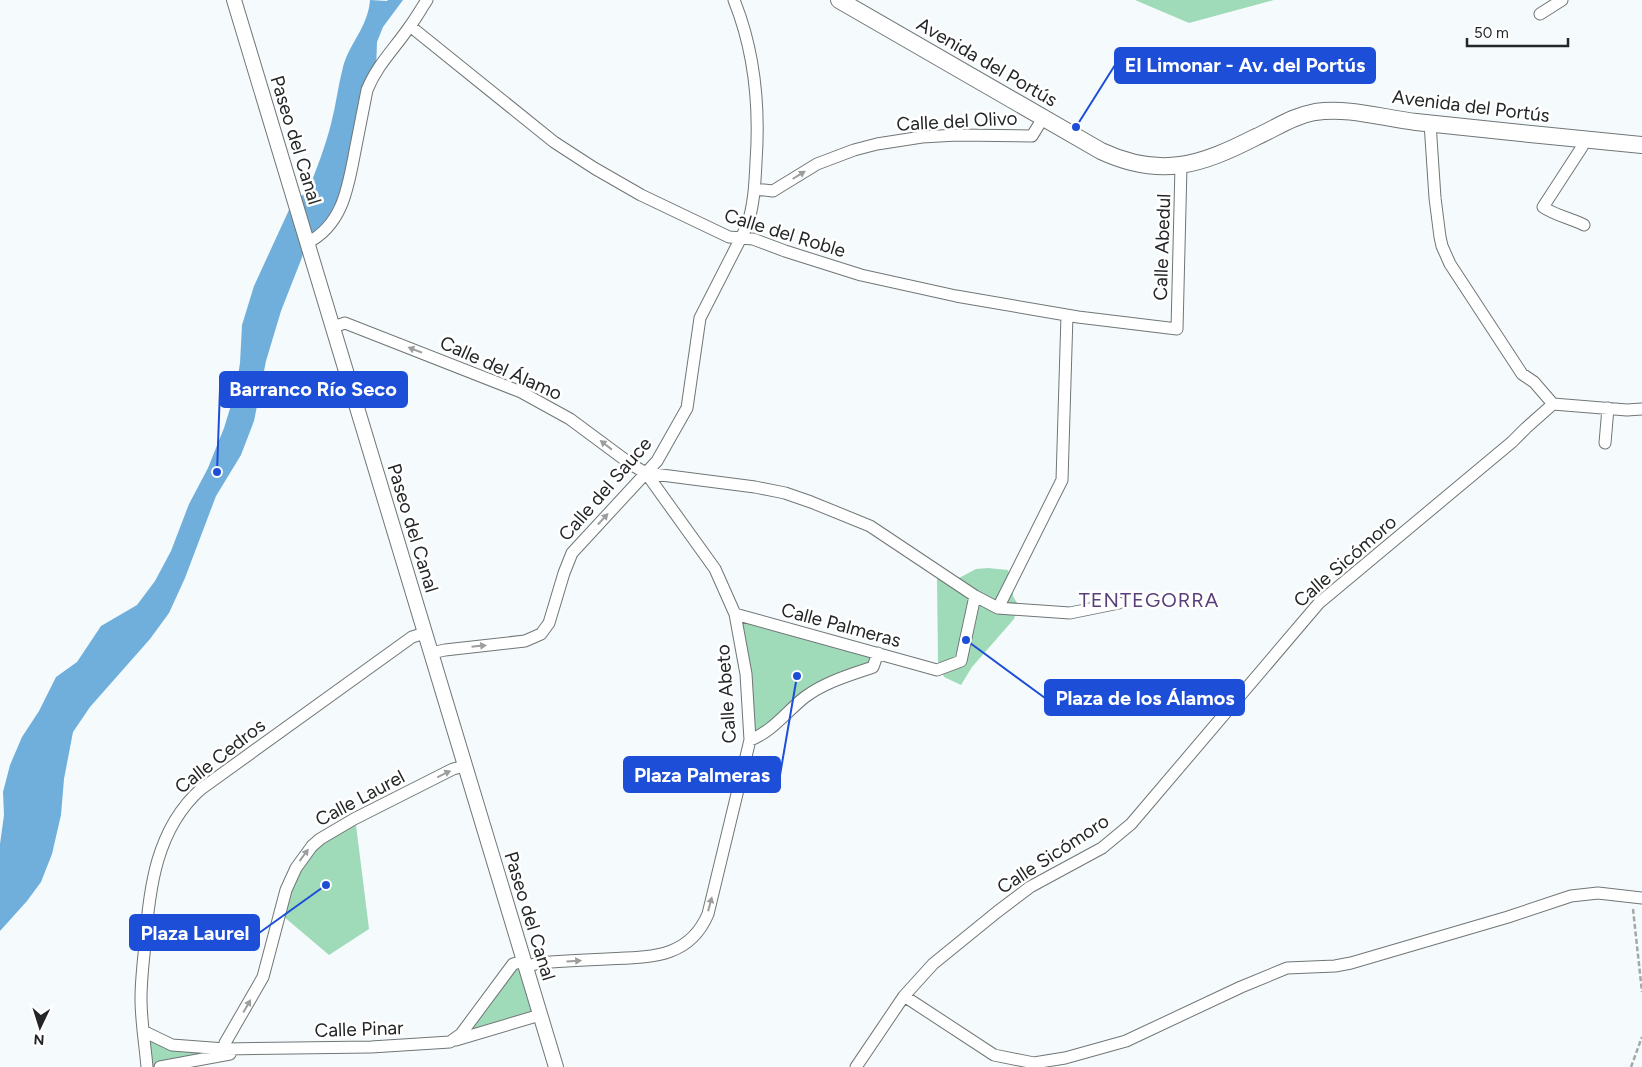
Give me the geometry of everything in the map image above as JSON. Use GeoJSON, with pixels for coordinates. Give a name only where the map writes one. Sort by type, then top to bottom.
{"type":"FeatureCollection","features":[{"type":"Feature","properties":{"kind":"main road","name":"Avenida del Portús"},"geometry":{"type":"LineString","coordinates":[[839,0],[1101,151],[1123,160],[1154,166],[1181,166],[1199,162],[1256,138],[1297,116],[1330,111],[1358,112],[1430,123],[1642,145]]}},
{"type":"Feature","properties":{"kind":"street","name":"Paseo del Canal"},"geometry":{"type":"LineString","coordinates":[[234,0],[556,1067]]}},
{"type":"Feature","properties":{"kind":"street"},"geometry":{"type":"LineString","coordinates":[[308,243],[330,226],[344,202],[366,90],[383,60],[410,26],[427,0]]}},
{"type":"Feature","properties":{"kind":"street","name":"Calle del Sauce"},"geometry":{"type":"LineString","coordinates":[[431,654],[445,650],[525,640],[541,634],[549,623],[564,572],[572,553],[657,461],[687,408],[700,318],[741,239],[752,211],[755,190],[758,137],[756,82],[748,45],[734,0]]}},
{"type":"Feature","properties":{"kind":"street"},"geometry":{"type":"LineString","coordinates":[[1540,14],[1562,0]]}},
{"type":"Feature","properties":{"kind":"street","name":"Calle del Roble"},"geometry":{"type":"LineString","coordinates":[[410,26],[554,142],[641,196],[730,237],[753,239],[785,252],[861,274],[956,296],[1067,315],[1177,329]]}},
{"type":"Feature","properties":{"kind":"street","name":"Calle del Olivo"},"geometry":{"type":"LineString","coordinates":[[755,190],[773,191],[816,164],[854,150],[884,142],[957,134],[1032,136],[1043,118]]}},
{"type":"Feature","properties":{"kind":"street"},"geometry":{"type":"LineString","coordinates":[[1430,123],[1434,198],[1442,246],[1450,264],[1522,374],[1534,382],[1553,404],[1627,410],[1642,408]]}},
{"type":"Feature","properties":{"kind":"street"},"geometry":{"type":"LineString","coordinates":[[1583,139],[1582,147],[1543,207],[1553,214],[1571,218],[1584,225]]}},
{"type":"Feature","properties":{"kind":"street","name":"Calle Abedul"},"geometry":{"type":"LineString","coordinates":[[1177,329],[1181,166]]}},
{"type":"Feature","properties":{"kind":"street"},"geometry":{"type":"LineString","coordinates":[[1067,315],[1062,480],[998,608],[1070,613],[1119,603]]}},
{"type":"Feature","properties":{"kind":"street","name":"Calle del Álamo"},"geometry":{"type":"LineString","coordinates":[[333,327],[345,323],[521,392],[570,419],[632,465],[646,473],[755,487],[785,493],[870,526],[975,596],[998,608]]}},
{"type":"Feature","properties":{"kind":"street","name":"Calle Sicómoro"},"geometry":{"type":"LineString","coordinates":[[856,1067],[904,996],[933,964],[1030,887],[1102,848],[1131,824],[1319,603],[1512,442],[1553,404]]}},
{"type":"Feature","properties":{"kind":"street"},"geometry":{"type":"LineString","coordinates":[[1605,442],[1608,408]]}},
{"type":"Feature","properties":{"kind":"street","name":"Calle Abeto"},"geometry":{"type":"LineString","coordinates":[[525,964],[660,955],[680,947],[699,931],[710,905],[750,740],[746,674],[735,614],[715,569],[646,473]]}},
{"type":"Feature","properties":{"kind":"street","name":"Calle Palmeras"},"geometry":{"type":"LineString","coordinates":[[735,614],[937,670],[961,661],[975,596]]}},
{"type":"Feature","properties":{"kind":"street","name":"Calle Cedros"},"geometry":{"type":"LineString","coordinates":[[147,1067],[141,998],[147,911],[161,848],[171,825],[181,809],[201,789],[412,637],[425,633]]}},
{"type":"Feature","properties":{"kind":"street"},"geometry":{"type":"LineString","coordinates":[[750,740],[761,736],[795,705],[814,691],[842,678],[874,667],[878,653]]}},
{"type":"Feature","properties":{"kind":"street","name":"Calle Laurel"},"geometry":{"type":"LineString","coordinates":[[225,1049],[225,1043],[263,977],[284,897],[290,879],[303,856],[320,839],[354,819],[453,770],[465,766]]}},
{"type":"Feature","properties":{"kind":"street"},"geometry":{"type":"LineString","coordinates":[[904,996],[994,1055],[1034,1063],[1065,1058],[1126,1041],[1240,987],[1287,968],[1351,964],[1571,896],[1598,893],[1637,898]]}},
{"type":"Feature","properties":{"kind":"street"},"geometry":{"type":"LineString","coordinates":[[450,1042],[461,1034],[513,964],[525,964]]}},
{"type":"Feature","properties":{"kind":"street","name":"Calle Pinar"},"geometry":{"type":"LineString","coordinates":[[143,1031],[172,1045],[225,1049],[371,1047],[450,1042],[540,1015]]}},
{"type":"Feature","properties":{"kind":"street","name":"Calle Pinar"},"geometry":{"type":"LineString","coordinates":[[160,1067],[216,1056],[269,1049]]}},
{"type":"Feature","properties":{"kind":"path"},"geometry":{"type":"LineString","coordinates":[[1637,898],[1642,992]]}},
{"type":"Feature","properties":{"kind":"path"},"geometry":{"type":"LineString","coordinates":[[1631,1067],[1642,1038]]}},
{"type":"Feature","properties":{"kind":"green space"},"geometry":{"type":"Polygon","coordinates":[[[1135,0],[1274,0],[1189,23],[1135,0]]]}},
{"type":"Feature","properties":{"kind":"green space"},"geometry":{"type":"Polygon","coordinates":[[[976,569],[1008,570],[1013,596],[1018,605],[1014,619],[972,667],[961,685],[944,677],[938,661],[937,577],[959,578],[976,569]]]}},
{"type":"Feature","properties":{"kind":"green space"},"geometry":{"type":"Polygon","coordinates":[[[735,614],[878,653],[873,667],[842,678],[750,740],[735,614]]]}},
{"type":"Feature","properties":{"kind":"green space"},"geometry":{"type":"Polygon","coordinates":[[[356,825],[369,929],[329,955],[283,916],[290,879],[330,832],[356,825]]]}},
{"type":"Feature","properties":{"kind":"green space"},"geometry":{"type":"Polygon","coordinates":[[[524,961],[540,1015],[461,1034],[513,964],[524,961]]]}},
{"type":"Feature","properties":{"kind":"green space"},"geometry":{"type":"Polygon","coordinates":[[[143,1031],[172,1045],[225,1049],[216,1056],[160,1067],[147,1067],[143,1031]]]}},
{"type":"Feature","properties":{"kind":"water"},"geometry":{"type":"Polygon","coordinates":[[[370,0],[403,0],[383,27],[377,42],[376,70],[344,202],[307,242],[281,311],[266,361],[254,421],[241,455],[216,496],[185,578],[169,613],[150,639],[90,707],[73,732],[64,779],[61,815],[52,854],[41,882],[0,931],[0,844],[4,815],[3,792],[10,765],[22,737],[39,711],[56,677],[77,662],[101,626],[137,605],[155,581],[171,551],[189,504],[208,468],[224,428],[236,389],[240,363],[242,325],[254,286],[294,199],[307,193],[329,133],[343,67],[366,18],[370,0]]]}},
{"type":"Feature","properties":{"kind":"place","name":"El Limonar - Av. del Portús"},"geometry":{"type":"Point","coordinates":[1076,127]}},
{"type":"Feature","properties":{"kind":"place","name":"Barranco Río Seco"},"geometry":{"type":"Point","coordinates":[217,472]}},
{"type":"Feature","properties":{"kind":"place","name":"Plaza de los Álamos"},"geometry":{"type":"Point","coordinates":[966,640]}},
{"type":"Feature","properties":{"kind":"place","name":"Plaza Palmeras"},"geometry":{"type":"Point","coordinates":[797,676]}},
{"type":"Feature","properties":{"kind":"place","name":"Plaza Laurel"},"geometry":{"type":"Point","coordinates":[326,885]}},
{"type":"Feature","properties":{"kind":"district","name":"TENTEGORRA"},"geometry":{"type":"Point","coordinates":[1149,600]}}]}
